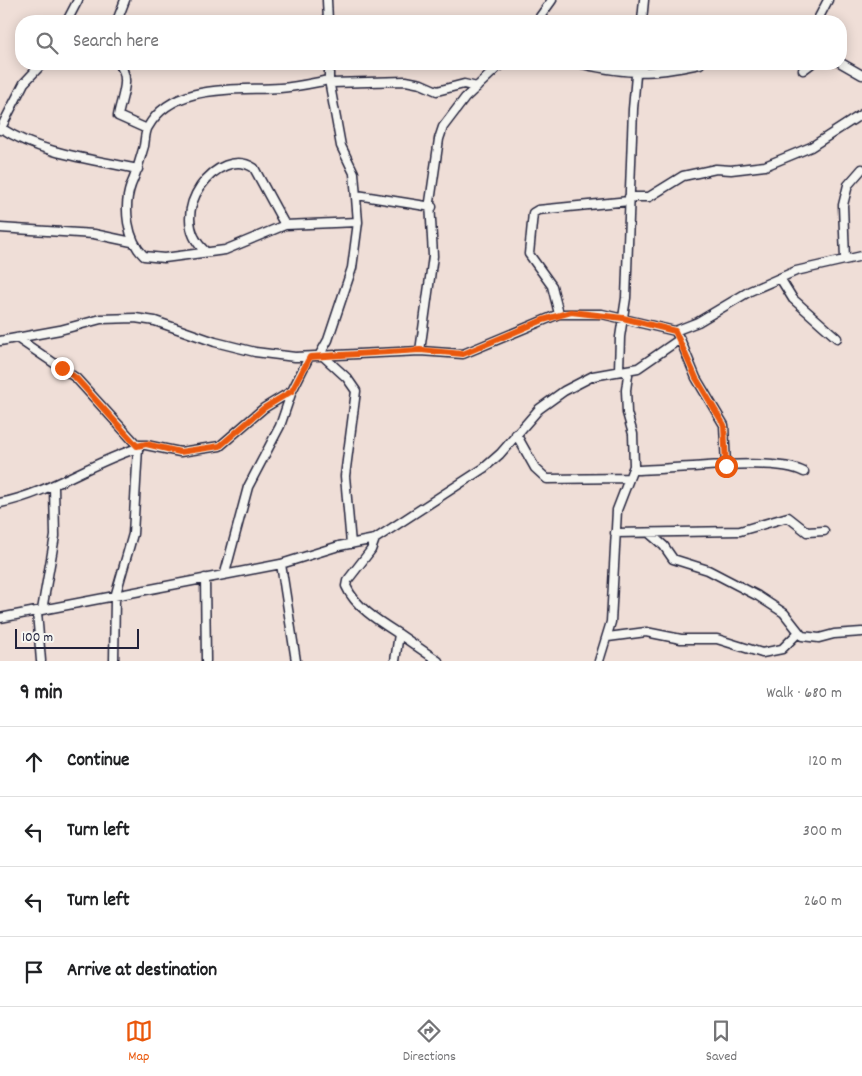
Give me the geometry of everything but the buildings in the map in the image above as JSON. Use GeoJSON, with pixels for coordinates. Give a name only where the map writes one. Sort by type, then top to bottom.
{"type":"FeatureCollection","features":[{"type":"Feature","properties":{"kind":"street"},"geometry":{"type":"LineString","coordinates":[[70,15],[78,0]]}},
{"type":"Feature","properties":{"kind":"street"},"geometry":{"type":"LineString","coordinates":[[119,15],[125,0]]}},
{"type":"Feature","properties":{"kind":"street"},"geometry":{"type":"LineString","coordinates":[[327,0],[328,15]]}},
{"type":"Feature","properties":{"kind":"street"},"geometry":{"type":"LineString","coordinates":[[541,15],[552,0]]}},
{"type":"Feature","properties":{"kind":"street"},"geometry":{"type":"LineString","coordinates":[[643,15],[644,0]]}},
{"type":"Feature","properties":{"kind":"street"},"geometry":{"type":"LineString","coordinates":[[820,15],[828,0]]}},
{"type":"Feature","properties":{"kind":"street"},"geometry":{"type":"LineString","coordinates":[[847,66],[862,75]]}},
{"type":"Feature","properties":{"kind":"street"},"geometry":{"type":"LineString","coordinates":[[36,70],[24,83],[0,128],[20,140],[44,148],[138,169]]}},
{"type":"Feature","properties":{"kind":"street"},"geometry":{"type":"LineString","coordinates":[[122,70],[125,85],[118,116],[147,129]]}},
{"type":"Feature","properties":{"kind":"street"},"geometry":{"type":"LineString","coordinates":[[321,356],[352,268],[358,222],[354,173],[341,146],[329,70]]}},
{"type":"Feature","properties":{"kind":"street"},"geometry":{"type":"LineString","coordinates":[[420,350],[434,256],[432,207],[430,202],[435,161],[443,127],[495,70]]}},
{"type":"Feature","properties":{"kind":"street"},"geometry":{"type":"LineString","coordinates":[[614,70],[635,74],[671,70]]}},
{"type":"Feature","properties":{"kind":"street"},"geometry":{"type":"LineString","coordinates":[[621,370],[620,337],[623,318],[636,70]]}},
{"type":"Feature","properties":{"kind":"street"},"geometry":{"type":"LineString","coordinates":[[358,222],[285,225],[225,250],[153,258],[144,256],[132,242],[127,208],[129,191],[138,169],[147,129],[159,114],[172,105],[207,91],[238,88],[279,88],[330,81],[406,81],[438,91],[464,84],[478,87]]}},
{"type":"Feature","properties":{"kind":"street"},"geometry":{"type":"LineString","coordinates":[[559,314],[552,286],[529,254],[533,213],[538,210],[650,197],[682,176],[704,171],[765,166],[811,147],[862,114]]}},
{"type":"Feature","properties":{"kind":"street"},"geometry":{"type":"LineString","coordinates":[[205,252],[198,246],[191,231],[189,211],[198,189],[209,176],[231,165],[247,164],[254,168],[285,225]]}},
{"type":"Feature","properties":{"kind":"street"},"geometry":{"type":"LineString","coordinates":[[845,259],[843,205],[848,186],[862,169]]}},
{"type":"Feature","properties":{"kind":"street"},"geometry":{"type":"LineString","coordinates":[[357,195],[432,207]]}},
{"type":"Feature","properties":{"kind":"street"},"geometry":{"type":"LineString","coordinates":[[0,228],[94,234],[132,242]]}},
{"type":"Feature","properties":{"kind":"street"},"geometry":{"type":"LineString","coordinates":[[0,341],[100,319],[135,318],[162,323],[215,342],[255,352],[310,357],[420,350],[463,354],[559,314],[586,313],[623,318],[675,331],[698,322],[750,291],[796,270],[862,256]]}},
{"type":"Feature","properties":{"kind":"street"},"geometry":{"type":"LineString","coordinates":[[780,278],[793,300],[837,338]]}},
{"type":"Feature","properties":{"kind":"street"},"geometry":{"type":"LineString","coordinates":[[675,331],[696,378],[724,425],[726,466]]}},
{"type":"Feature","properties":{"kind":"street"},"geometry":{"type":"LineString","coordinates":[[17,338],[76,378],[138,447],[133,534],[115,597],[114,661]]}},
{"type":"Feature","properties":{"kind":"street"},"geometry":{"type":"LineString","coordinates":[[0,618],[115,597],[224,573],[281,564],[376,539],[484,468],[500,454],[539,409],[564,391],[592,376],[643,366],[680,339]]}},
{"type":"Feature","properties":{"kind":"street"},"geometry":{"type":"LineString","coordinates":[[321,356],[346,378],[356,391],[345,476],[352,544]]}},
{"type":"Feature","properties":{"kind":"street"},"geometry":{"type":"LineString","coordinates":[[224,573],[248,487],[283,420],[292,391],[310,357]]}},
{"type":"Feature","properties":{"kind":"street"},"geometry":{"type":"LineString","coordinates":[[599,661],[608,637],[615,533],[619,503],[633,470],[634,445],[627,413],[626,390],[628,375],[621,370]]}},
{"type":"Feature","properties":{"kind":"street"},"geometry":{"type":"LineString","coordinates":[[0,503],[54,487],[105,460],[146,444],[180,452],[220,446],[264,408],[292,391]]}},
{"type":"Feature","properties":{"kind":"street"},"geometry":{"type":"LineString","coordinates":[[516,434],[535,468],[548,479],[628,478]]}},
{"type":"Feature","properties":{"kind":"street"},"geometry":{"type":"LineString","coordinates":[[633,470],[770,465],[797,468],[804,472]]}},
{"type":"Feature","properties":{"kind":"street"},"geometry":{"type":"LineString","coordinates":[[41,661],[39,611],[55,536],[54,487]]}},
{"type":"Feature","properties":{"kind":"street"},"geometry":{"type":"LineString","coordinates":[[615,533],[740,531],[788,517],[807,532],[824,531]]}},
{"type":"Feature","properties":{"kind":"street"},"geometry":{"type":"LineString","coordinates":[[649,533],[664,546],[673,559],[708,570],[758,596],[784,613],[802,636],[818,638],[834,634],[862,632]]}},
{"type":"Feature","properties":{"kind":"street"},"geometry":{"type":"LineString","coordinates":[[376,539],[371,550],[347,581],[346,586],[357,603],[379,621],[438,661]]}},
{"type":"Feature","properties":{"kind":"street"},"geometry":{"type":"LineString","coordinates":[[281,564],[296,661]]}},
{"type":"Feature","properties":{"kind":"street"},"geometry":{"type":"LineString","coordinates":[[205,578],[206,661]]}},
{"type":"Feature","properties":{"kind":"street"},"geometry":{"type":"LineString","coordinates":[[608,637],[646,632],[681,639],[717,639],[762,653],[782,649],[799,632]]}},
{"type":"Feature","properties":{"kind":"street"},"geometry":{"type":"LineString","coordinates":[[395,661],[399,634]]}},
{"type":"Feature","properties":{"kind":"route"},"geometry":{"type":"LineString","coordinates":[[62,368],[76,378],[137,446],[146,444],[180,452],[190,452],[220,446],[264,408],[282,395],[292,391],[310,357],[420,350],[442,354],[463,354],[559,314],[571,312],[602,314],[675,331],[696,378],[721,417],[724,425],[726,466]]}}]}
